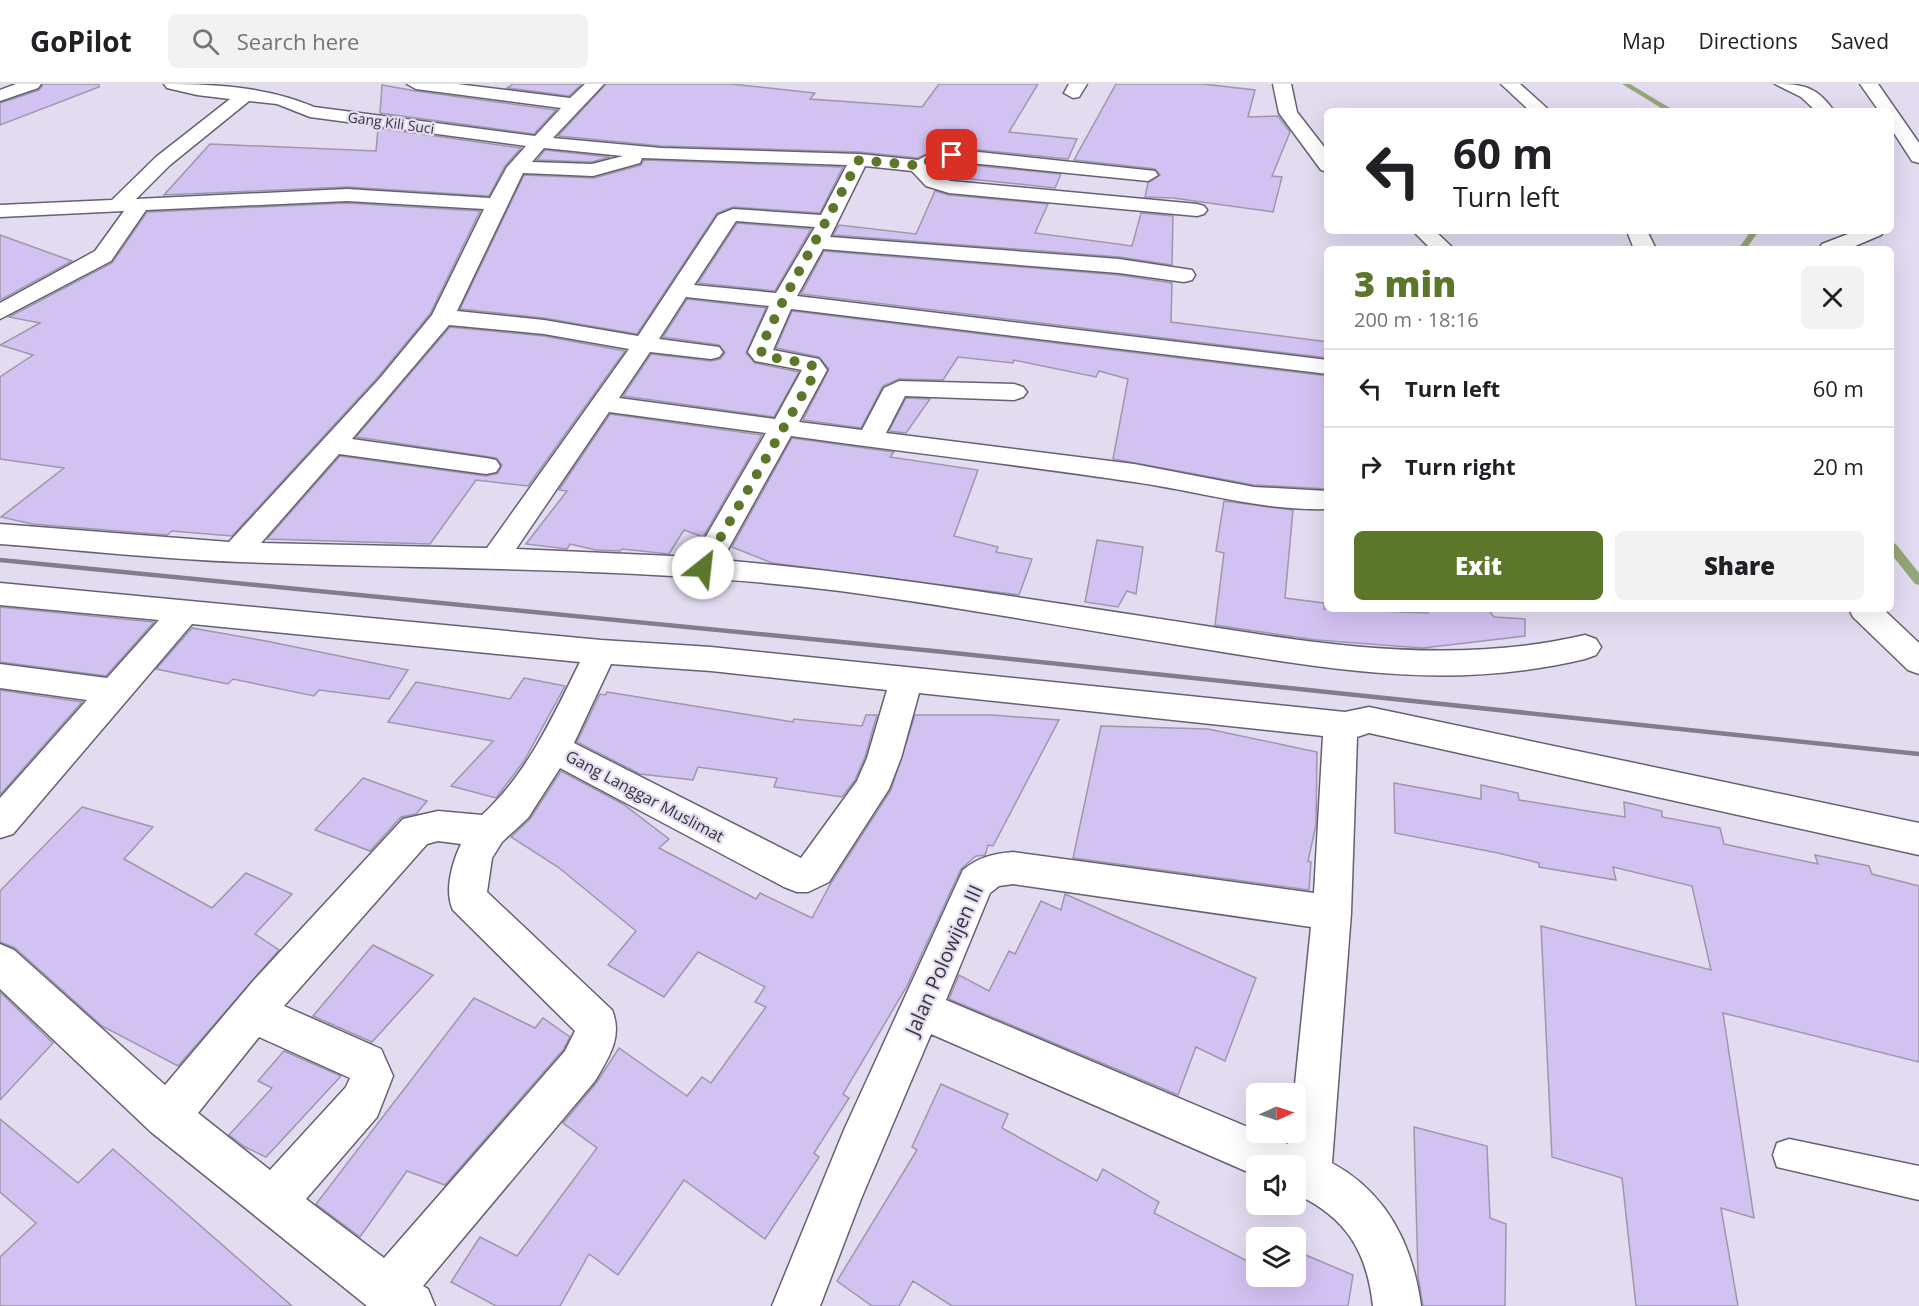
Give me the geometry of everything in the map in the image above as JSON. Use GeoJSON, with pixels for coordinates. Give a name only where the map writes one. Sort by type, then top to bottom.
{"type":"FeatureCollection","features":[{"type":"Feature","properties":{"kind":"street"},"geometry":{"type":"LineString","coordinates":[[0,96],[33,84]]}},
{"type":"Feature","properties":{"kind":"street","name":"Gang Kili Suci"},"geometry":{"type":"LineString","coordinates":[[173,84],[197,90],[281,99],[310,112],[540,142],[661,154]]}},
{"type":"Feature","properties":{"kind":"street"},"geometry":{"type":"LineString","coordinates":[[416,84],[574,104]]}},
{"type":"Feature","properties":{"kind":"street"},"geometry":{"type":"LineString","coordinates":[[236,552],[389,383],[443,317],[496,204],[517,168],[595,84]]}},
{"type":"Feature","properties":{"kind":"street"},"geometry":{"type":"LineString","coordinates":[[1282,84],[1288,113],[1324,162]]}},
{"type":"Feature","properties":{"kind":"street"},"geometry":{"type":"LineString","coordinates":[[1510,84],[1538,108]]}},
{"type":"Feature","properties":{"kind":"street"},"geometry":{"type":"LineString","coordinates":[[1869,84],[1886,108]]}},
{"type":"Feature","properties":{"kind":"street"},"geometry":{"type":"LineString","coordinates":[[1789,85],[1824,100]]}},
{"type":"Feature","properties":{"kind":"street"},"geometry":{"type":"LineString","coordinates":[[118,205],[163,161],[245,95]]}},
{"type":"Feature","properties":{"kind":"street"},"geometry":{"type":"LineString","coordinates":[[1894,120],[1919,157]]}},
{"type":"Feature","properties":{"kind":"street"},"geometry":{"type":"LineString","coordinates":[[517,168],[593,170],[661,154],[859,160],[922,166],[934,158],[952,155],[1148,175]]}},
{"type":"Feature","properties":{"kind":"street"},"geometry":{"type":"LineString","coordinates":[[703,568],[816,370],[810,364],[764,356],[760,352],[783,301],[828,222],[859,160]]}},
{"type":"Feature","properties":{"kind":"street"},"geometry":{"type":"LineString","coordinates":[[922,166],[922,173],[928,179],[949,187],[1197,210]]}},
{"type":"Feature","properties":{"kind":"street"},"geometry":{"type":"LineString","coordinates":[[0,211],[346,195],[496,204]]}},
{"type":"Feature","properties":{"kind":"street"},"geometry":{"type":"LineString","coordinates":[[0,312],[103,256],[140,204]]}},
{"type":"Feature","properties":{"kind":"street"},"geometry":{"type":"LineString","coordinates":[[501,549],[730,216],[828,222]]}},
{"type":"Feature","properties":{"kind":"street"},"geometry":{"type":"LineString","coordinates":[[1426,234],[1440,246]]}},
{"type":"Feature","properties":{"kind":"street"},"geometry":{"type":"LineString","coordinates":[[1837,246],[1867,234]]}},
{"type":"Feature","properties":{"kind":"street"},"geometry":{"type":"LineString","coordinates":[[816,242],[1119,266],[1184,275]]}},
{"type":"Feature","properties":{"kind":"street"},"geometry":{"type":"LineString","coordinates":[[680,291],[783,301],[1324,367]]}},
{"type":"Feature","properties":{"kind":"street"},"geometry":{"type":"LineString","coordinates":[[443,317],[544,327],[644,344],[711,352]]}},
{"type":"Feature","properties":{"kind":"street"},"geometry":{"type":"LineString","coordinates":[[870,439],[893,393],[899,388],[1014,392]]}},
{"type":"Feature","properties":{"kind":"street"},"geometry":{"type":"LineString","coordinates":[[602,403],[1141,474],[1263,497],[1311,502],[1324,500]]}},
{"type":"Feature","properties":{"kind":"street"},"geometry":{"type":"LineString","coordinates":[[333,445],[486,466]]}},
{"type":"Feature","properties":{"kind":"street"},"geometry":{"type":"LineString","coordinates":[[0,534],[236,552],[623,562],[703,568],[840,581],[1348,660],[1400,664],[1500,663],[1585,647]]}},
{"type":"Feature","properties":{"kind":"street"},"geometry":{"type":"LineString","coordinates":[[0,594],[601,652],[711,659],[1347,725],[1369,720],[1919,839]]}},
{"type":"Feature","properties":{"kind":"street"},"geometry":{"type":"LineString","coordinates":[[0,823],[184,612]]}},
{"type":"Feature","properties":{"kind":"street"},"geometry":{"type":"LineString","coordinates":[[1867,612],[1919,662]]}},
{"type":"Feature","properties":{"kind":"street","name":"Gang Langgar Muslimat"},"geometry":{"type":"LineString","coordinates":[[601,652],[554,749],[797,875],[808,875],[816,870],[871,789],[884,758],[906,681]]}},
{"type":"Feature","properties":{"kind":"street"},"geometry":{"type":"LineString","coordinates":[[0,676],[114,692]]}},
{"type":"Feature","properties":{"kind":"street"},"geometry":{"type":"LineString","coordinates":[[1299,1155],[1332,913],[1341,737],[1343,728],[1347,725]]}},
{"type":"Feature","properties":{"kind":"street"},"geometry":{"type":"LineString","coordinates":[[0,963],[167,1116],[272,1202],[399,1298],[580,1066],[593,1044],[597,1024],[466,898],[474,855],[489,831],[515,807],[554,749]]}},
{"type":"Feature","properties":{"kind":"street"},"geometry":{"type":"LineString","coordinates":[[167,1116],[252,1013],[416,830],[438,826],[489,831]]}},
{"type":"Feature","properties":{"kind":"street","name":"Jalan Polowijen III"},"geometry":{"type":"LineString","coordinates":[[796,1306],[826,1224],[922,1010],[976,882],[991,870],[1013,868],[1332,913]]}},
{"type":"Feature","properties":{"kind":"street"},"geometry":{"type":"LineString","coordinates":[[922,1010],[1262,1155]]}},
{"type":"Feature","properties":{"kind":"street"},"geometry":{"type":"LineString","coordinates":[[252,1013],[366,1064],[372,1076],[362,1102],[272,1202]]}},
{"type":"Feature","properties":{"kind":"street"},"geometry":{"type":"LineString","coordinates":[[1306,1176],[1357,1209],[1380,1238],[1395,1279],[1397,1306]]}},
{"type":"Feature","properties":{"kind":"lane"},"geometry":{"type":"LineString","coordinates":[[1789,1155],[1919,1183]]}},
{"type":"Feature","properties":{"kind":"building"},"geometry":{"type":"Polygon","coordinates":[[[43,84],[99,84],[99,87],[0,125],[0,103],[39,90],[43,84]]]}},
{"type":"Feature","properties":{"kind":"building"},"geometry":{"type":"Polygon","coordinates":[[[513,84],[582,84],[569,96],[507,88],[513,84]]]}},
{"type":"Feature","properties":{"kind":"building"},"geometry":{"type":"Polygon","coordinates":[[[606,84],[731,84],[815,93],[810,99],[922,107],[939,84],[1038,84],[1009,132],[1077,139],[1068,159],[960,148],[934,150],[918,158],[859,152],[661,146],[558,136],[606,84]]]}},
{"type":"Feature","properties":{"kind":"building"},"geometry":{"type":"Polygon","coordinates":[[[1116,84],[1203,84],[1255,90],[1248,117],[1278,116],[1290,132],[1272,176],[1282,177],[1273,212],[1173,198],[1145,197],[1148,183],[1160,175],[1155,169],[1074,160],[1116,84]]]}},
{"type":"Feature","properties":{"kind":"building"},"geometry":{"type":"Polygon","coordinates":[[[382,85],[556,110],[534,134],[380,113],[382,85]]]}},
{"type":"Feature","properties":{"kind":"building"},"geometry":{"type":"Polygon","coordinates":[[[378,128],[521,148],[505,166],[489,196],[347,187],[164,195],[210,144],[376,151],[378,128]]]}},
{"type":"Feature","properties":{"kind":"building"},"geometry":{"type":"Polygon","coordinates":[[[545,150],[610,157],[592,162],[537,160],[545,150]]]}},
{"type":"Feature","properties":{"kind":"building"},"geometry":{"type":"Polygon","coordinates":[[[644,160],[843,167],[820,213],[733,207],[717,213],[637,334],[544,318],[460,309],[524,175],[594,178],[641,165],[644,160]]]}},
{"type":"Feature","properties":{"kind":"building"},"geometry":{"type":"Polygon","coordinates":[[[960,164],[1061,174],[1055,188],[942,176],[948,165],[960,164]]]}},
{"type":"Feature","properties":{"kind":"building"},"geometry":{"type":"Polygon","coordinates":[[[935,191],[949,195],[1048,204],[1035,233],[1132,246],[1141,213],[1173,216],[1172,265],[1119,257],[833,235],[839,225],[916,234],[935,191]]]}},
{"type":"Feature","properties":{"kind":"building"},"geometry":{"type":"Polygon","coordinates":[[[347,203],[480,211],[430,314],[378,377],[232,536],[172,531],[167,535],[32,524],[1,517],[64,468],[0,459],[0,377],[33,355],[0,345],[40,323],[9,317],[112,263],[147,212],[347,203]]]}},
{"type":"Feature","properties":{"kind":"building"},"geometry":{"type":"Polygon","coordinates":[[[737,223],[811,229],[775,291],[698,283],[737,223]]]}},
{"type":"Feature","properties":{"kind":"building"},"geometry":{"type":"Polygon","coordinates":[[[0,235],[72,261],[0,300],[0,235]]]}},
{"type":"Feature","properties":{"kind":"building"},"geometry":{"type":"Polygon","coordinates":[[[824,251],[1119,275],[1172,283],[1171,322],[1324,341],[1324,358],[801,294],[824,251]]]}},
{"type":"Feature","properties":{"kind":"building"},"geometry":{"type":"Polygon","coordinates":[[[687,299],[766,308],[746,353],[755,363],[799,372],[774,417],[623,396],[651,354],[711,361],[720,359],[725,353],[719,345],[663,337],[687,299]]]}},
{"type":"Feature","properties":{"kind":"building"},"geometry":{"type":"Polygon","coordinates":[[[792,311],[1324,376],[1324,489],[1254,485],[1113,459],[1128,379],[1099,371],[1096,377],[1014,360],[1013,363],[958,357],[943,380],[899,379],[883,386],[861,428],[803,420],[829,369],[819,357],[776,348],[792,311]]]}},
{"type":"Feature","properties":{"kind":"building"},"geometry":{"type":"Polygon","coordinates":[[[450,327],[544,336],[625,351],[528,486],[476,480],[430,544],[267,539],[340,456],[486,476],[498,473],[502,465],[496,458],[356,437],[450,327]]]}},
{"type":"Feature","properties":{"kind":"building"},"geometry":{"type":"Polygon","coordinates":[[[906,398],[930,399],[906,433],[889,431],[906,398]]]}},
{"type":"Feature","properties":{"kind":"building"},"geometry":{"type":"Polygon","coordinates":[[[610,414],[762,435],[703,537],[684,530],[669,554],[622,549],[620,551],[596,550],[570,544],[567,549],[526,544],[567,491],[559,490],[610,414]]]}},
{"type":"Feature","properties":{"kind":"building"},"geometry":{"type":"Polygon","coordinates":[[[792,438],[894,452],[890,457],[978,470],[954,536],[998,547],[996,552],[1032,559],[1019,595],[772,563],[732,547],[792,438]]]}},
{"type":"Feature","properties":{"kind":"building"},"geometry":{"type":"Polygon","coordinates":[[[1224,501],[1293,510],[1285,598],[1324,603],[1324,612],[1490,612],[1494,617],[1525,619],[1525,636],[1423,648],[1316,640],[1215,625],[1224,553],[1216,551],[1224,501]]]}},
{"type":"Feature","properties":{"kind":"building"},"geometry":{"type":"Polygon","coordinates":[[[1097,540],[1143,547],[1136,594],[1127,591],[1118,607],[1085,602],[1097,540]]]}},
{"type":"Feature","properties":{"kind":"building"},"geometry":{"type":"Polygon","coordinates":[[[0,607],[154,622],[106,676],[0,662],[0,607]]]}},
{"type":"Feature","properties":{"kind":"building"},"geometry":{"type":"Polygon","coordinates":[[[192,628],[408,670],[389,699],[319,690],[314,696],[233,679],[228,684],[156,669],[192,628]]]}},
{"type":"Feature","properties":{"kind":"building"},"geometry":{"type":"Polygon","coordinates":[[[524,678],[565,686],[524,761],[496,798],[451,786],[493,741],[388,722],[416,682],[510,699],[524,678]]]}},
{"type":"Feature","properties":{"kind":"building"},"geometry":{"type":"Polygon","coordinates":[[[0,690],[82,702],[0,795],[0,690]]]}},
{"type":"Feature","properties":{"kind":"building"},"geometry":{"type":"Polygon","coordinates":[[[607,692],[793,722],[794,719],[862,726],[866,715],[877,715],[865,757],[855,780],[842,797],[774,787],[777,778],[698,767],[693,780],[640,774],[577,742],[600,694],[605,695],[607,692]]]}},
{"type":"Feature","properties":{"kind":"building"},"geometry":{"type":"Polygon","coordinates":[[[915,715],[992,715],[1059,720],[993,846],[988,845],[985,855],[976,856],[961,869],[907,986],[843,1094],[849,1098],[814,1153],[819,1157],[765,1239],[684,1180],[618,1275],[589,1254],[560,1306],[496,1306],[451,1282],[480,1237],[517,1256],[597,1148],[563,1123],[597,1082],[619,1048],[687,1096],[702,1077],[711,1083],[766,1007],[755,1002],[765,987],[698,952],[664,997],[608,965],[636,931],[558,867],[511,837],[530,819],[561,771],[623,804],[669,839],[659,848],[756,899],[760,893],[812,918],[831,883],[891,790],[915,715]]]}},
{"type":"Feature","properties":{"kind":"building"},"geometry":{"type":"Polygon","coordinates":[[[1101,726],[1208,729],[1317,752],[1316,825],[1308,861],[1311,862],[1309,890],[1073,858],[1101,726]]]}},
{"type":"Feature","properties":{"kind":"building"},"geometry":{"type":"Polygon","coordinates":[[[363,778],[427,801],[416,814],[401,817],[370,851],[315,830],[363,778]]]}},
{"type":"Feature","properties":{"kind":"building"},"geometry":{"type":"Polygon","coordinates":[[[1394,783],[1481,799],[1481,785],[1518,793],[1519,800],[1625,817],[1624,802],[1662,811],[1662,817],[1720,828],[1724,844],[1818,864],[1815,855],[1869,866],[1872,874],[1919,886],[1919,1062],[1723,1013],[1754,1218],[1721,1208],[1738,1306],[1636,1306],[1622,1178],[1552,1157],[1541,926],[1711,970],[1692,886],[1613,867],[1616,880],[1539,867],[1539,863],[1498,853],[1395,833],[1394,783]]]}},
{"type":"Feature","properties":{"kind":"building"},"geometry":{"type":"Polygon","coordinates":[[[82,807],[153,827],[124,859],[212,908],[246,873],[292,894],[255,934],[279,950],[178,1066],[102,1026],[15,948],[0,942],[0,891],[82,807]]]}},
{"type":"Feature","properties":{"kind":"building"},"geometry":{"type":"Polygon","coordinates":[[[1065,894],[1256,978],[1225,1061],[1196,1047],[1178,1095],[949,999],[959,975],[989,991],[1009,951],[1015,954],[1041,901],[1061,910],[1065,894]]]}},
{"type":"Feature","properties":{"kind":"building"},"geometry":{"type":"Polygon","coordinates":[[[373,945],[433,975],[372,1042],[313,1016],[373,945]]]}},
{"type":"Feature","properties":{"kind":"building"},"geometry":{"type":"Polygon","coordinates":[[[0,992],[53,1043],[0,1100],[0,992]]]}},
{"type":"Feature","properties":{"kind":"building"},"geometry":{"type":"Polygon","coordinates":[[[474,998],[535,1028],[543,1018],[570,1037],[563,1050],[445,1185],[407,1171],[360,1237],[316,1204],[474,998]]]}},
{"type":"Feature","properties":{"kind":"building"},"geometry":{"type":"Polygon","coordinates":[[[284,1051],[341,1076],[266,1157],[245,1147],[229,1135],[272,1088],[258,1081],[284,1051]]]}},
{"type":"Feature","properties":{"kind":"building"},"geometry":{"type":"Polygon","coordinates":[[[941,1084],[1008,1114],[1002,1128],[1097,1181],[1103,1169],[1159,1202],[1154,1213],[1246,1260],[1246,1287],[1306,1287],[1306,1255],[1353,1275],[1348,1306],[952,1306],[913,1281],[899,1306],[872,1306],[837,1281],[917,1150],[912,1147],[941,1084]]]}},
{"type":"Feature","properties":{"kind":"building"},"geometry":{"type":"Polygon","coordinates":[[[0,1119],[78,1183],[113,1149],[292,1306],[0,1306],[0,1257],[36,1223],[0,1192],[0,1119]]]}},
{"type":"Feature","properties":{"kind":"building"},"geometry":{"type":"Polygon","coordinates":[[[1414,1127],[1487,1146],[1490,1218],[1506,1224],[1505,1306],[1423,1306],[1418,1276],[1414,1127]]]}},
{"type":"Feature","properties":{"kind":"waterway"},"geometry":{"type":"LineString","coordinates":[[1625,84],[1666,108]]}},
{"type":"Feature","properties":{"kind":"waterway"},"geometry":{"type":"LineString","coordinates":[[1744,246],[1753,234]]}},
{"type":"Feature","properties":{"kind":"waterway"},"geometry":{"type":"LineString","coordinates":[[1894,550],[1919,581]]}},
{"type":"Feature","properties":{"kind":"railway"},"geometry":{"type":"LineString","coordinates":[[0,560],[944,652],[1919,754]]}},
{"type":"Feature","properties":{"kind":"route"},"geometry":{"type":"LineString","coordinates":[[703,568],[781,428],[815,373],[815,368],[810,364],[764,356],[760,349],[783,301],[828,222],[859,160],[922,166],[928,160],[952,155]]}}]}
